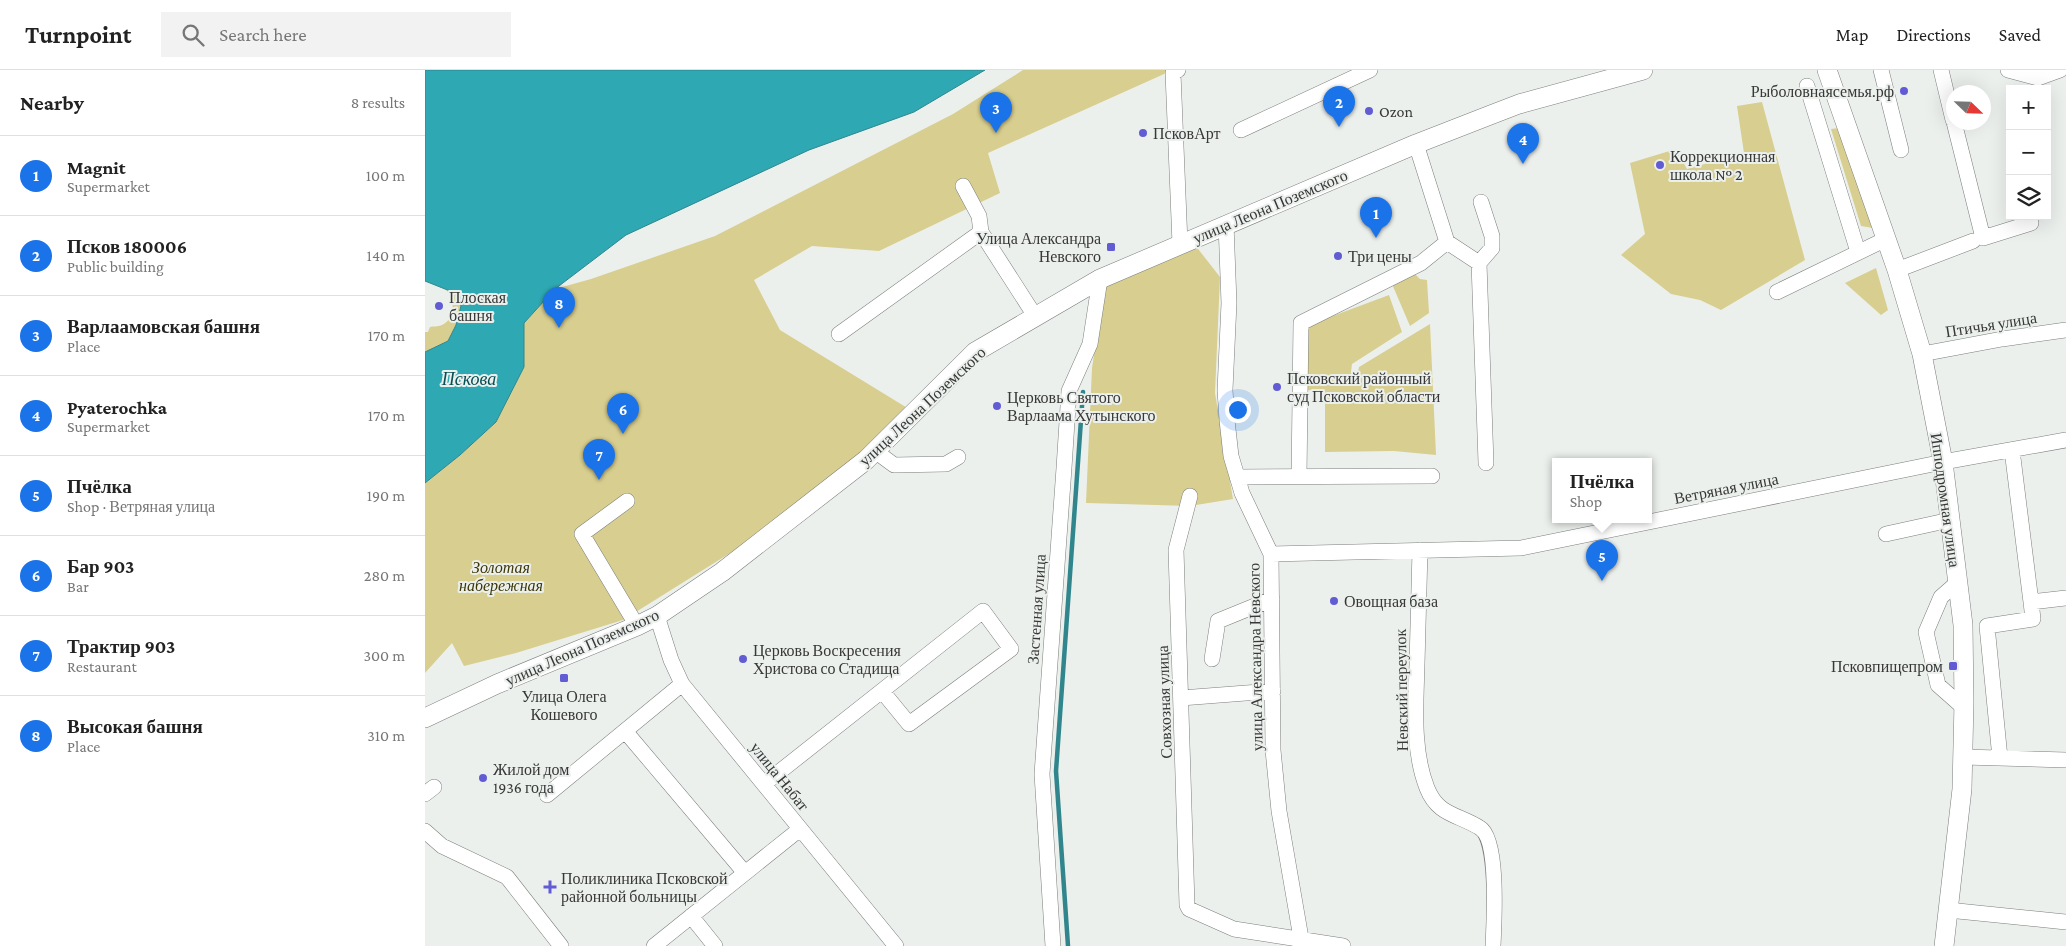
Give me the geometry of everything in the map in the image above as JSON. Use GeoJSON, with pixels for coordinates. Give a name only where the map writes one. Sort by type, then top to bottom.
{"type":"FeatureCollection","features":[{"type":"Feature","properties":{"kind":"main road","name":"улица Леона Поземского"},"geometry":{"type":"LineString","coordinates":[[426,716],[657,616],[722,572],[875,451],[975,352],[1100,279],[1416,144],[1519,104],[1597,76],[1643,70]]}},
{"type":"Feature","properties":{"kind":"main road","name":"Ипподромная улица"},"geometry":{"type":"LineString","coordinates":[[1827,70],[1897,270],[1922,354],[1943,462],[1963,625],[1964,708],[1962,789],[1944,946]]}},
{"type":"Feature","properties":{"kind":"street"},"geometry":{"type":"LineString","coordinates":[[1179,70],[1173,73],[1180,244]]}},
{"type":"Feature","properties":{"kind":"street"},"geometry":{"type":"LineString","coordinates":[[1241,130],[1370,70]]}},
{"type":"Feature","properties":{"kind":"street"},"geometry":{"type":"LineString","coordinates":[[1881,70],[1901,150]]}},
{"type":"Feature","properties":{"kind":"street"},"geometry":{"type":"LineString","coordinates":[[1941,70],[1946,90]]}},
{"type":"Feature","properties":{"kind":"street"},"geometry":{"type":"LineString","coordinates":[[2008,70],[2038,78],[2060,70]]}},
{"type":"Feature","properties":{"kind":"street"},"geometry":{"type":"LineString","coordinates":[[1807,86],[1858,252]]}},
{"type":"Feature","properties":{"kind":"street"},"geometry":{"type":"LineString","coordinates":[[1956,130],[1983,238],[2031,223]]}},
{"type":"Feature","properties":{"kind":"street"},"geometry":{"type":"LineString","coordinates":[[1416,144],[1447,242],[1479,263]]}},
{"type":"Feature","properties":{"kind":"street"},"geometry":{"type":"LineString","coordinates":[[963,186],[979,216],[981,232],[1035,316]]}},
{"type":"Feature","properties":{"kind":"street"},"geometry":{"type":"LineString","coordinates":[[1481,202],[1492,236],[1492,248],[1479,263],[1486,463]]}},
{"type":"Feature","properties":{"kind":"street","name":"улица Александра Невского"},"geometry":{"type":"LineString","coordinates":[[1226,224],[1229,303],[1225,390],[1231,456],[1242,493],[1271,554],[1273,750],[1279,811],[1301,942]]}},
{"type":"Feature","properties":{"kind":"street"},"geometry":{"type":"LineString","coordinates":[[839,334],[981,232]]}},
{"type":"Feature","properties":{"kind":"street"},"geometry":{"type":"LineString","coordinates":[[1777,292],[1886,239]]}},
{"type":"Feature","properties":{"kind":"street"},"geometry":{"type":"LineString","coordinates":[[1897,270],[1973,241]]}},
{"type":"Feature","properties":{"kind":"street"},"geometry":{"type":"LineString","coordinates":[[1299,476],[1301,324],[1421,264],[1447,242]]}},
{"type":"Feature","properties":{"kind":"street","name":"Застенная улица"},"geometry":{"type":"LineString","coordinates":[[1053,946],[1042,774],[1064,458],[1069,391],[1090,344],[1100,279]]}},
{"type":"Feature","properties":{"kind":"street","name":"Птичья улица"},"geometry":{"type":"LineString","coordinates":[[1922,354],[2002,339],[2066,330]]}},
{"type":"Feature","properties":{"kind":"street","name":"Ветряная улица"},"geometry":{"type":"LineString","coordinates":[[1652,519],[1943,462],[2066,440]]}},
{"type":"Feature","properties":{"kind":"street"},"geometry":{"type":"LineString","coordinates":[[2000,758],[1987,626],[2033,619],[2012,450]]}},
{"type":"Feature","properties":{"kind":"street"},"geometry":{"type":"LineString","coordinates":[[875,451],[894,465],[947,464],[958,457]]}},
{"type":"Feature","properties":{"kind":"street"},"geometry":{"type":"LineString","coordinates":[[1237,477],[1432,476]]}},
{"type":"Feature","properties":{"kind":"street","name":"Совхозная улица"},"geometry":{"type":"LineString","coordinates":[[1190,496],[1176,550],[1187,905],[1189,909],[1234,929],[1301,942]]}},
{"type":"Feature","properties":{"kind":"street"},"geometry":{"type":"LineString","coordinates":[[627,500],[581,534],[637,626]]}},
{"type":"Feature","properties":{"kind":"street"},"geometry":{"type":"LineString","coordinates":[[1886,534],[1950,520]]}},
{"type":"Feature","properties":{"kind":"street","name":"Ветряная улица"},"geometry":{"type":"LineString","coordinates":[[1271,554],[1521,548],[1634,523]]}},
{"type":"Feature","properties":{"kind":"street","name":"Невский переулок"},"geometry":{"type":"LineString","coordinates":[[1419,550],[1415,716],[1420,764],[1427,789],[1435,804],[1449,815],[1481,828],[1488,837],[1491,850],[1495,909],[1493,946]]}},
{"type":"Feature","properties":{"kind":"street"},"geometry":{"type":"LineString","coordinates":[[1958,582],[1941,597],[1926,632],[1938,685],[1964,708]]}},
{"type":"Feature","properties":{"kind":"street"},"geometry":{"type":"LineString","coordinates":[[2031,602],[2066,598]]}},
{"type":"Feature","properties":{"kind":"street"},"geometry":{"type":"LineString","coordinates":[[1212,659],[1218,621],[1272,599]]}},
{"type":"Feature","properties":{"kind":"street"},"geometry":{"type":"LineString","coordinates":[[764,784],[983,611],[1011,649],[909,724],[882,691]]}},
{"type":"Feature","properties":{"kind":"street","name":"улица Набат"},"geometry":{"type":"LineString","coordinates":[[657,616],[663,640],[682,684],[896,946]]}},
{"type":"Feature","properties":{"kind":"street"},"geometry":{"type":"LineString","coordinates":[[547,795],[682,684]]}},
{"type":"Feature","properties":{"kind":"street"},"geometry":{"type":"LineString","coordinates":[[1181,698],[1273,692]]}},
{"type":"Feature","properties":{"kind":"street"},"geometry":{"type":"LineString","coordinates":[[625,731],[745,873]]}},
{"type":"Feature","properties":{"kind":"street"},"geometry":{"type":"LineString","coordinates":[[1963,757],[2066,760]]}},
{"type":"Feature","properties":{"kind":"street"},"geometry":{"type":"LineString","coordinates":[[654,946],[800,829]]}},
{"type":"Feature","properties":{"kind":"street"},"geometry":{"type":"LineString","coordinates":[[425,831],[442,846],[507,877],[561,946]]}},
{"type":"Feature","properties":{"kind":"street"},"geometry":{"type":"LineString","coordinates":[[1948,910],[2066,922]]}},
{"type":"Feature","properties":{"kind":"street"},"geometry":{"type":"LineString","coordinates":[[691,916],[715,946]]}},
{"type":"Feature","properties":{"kind":"street"},"geometry":{"type":"LineString","coordinates":[[1301,942],[1343,946]]}},
{"type":"Feature","properties":{"kind":"green space","name":"Золотая набережная"},"geometry":{"type":"Polygon","coordinates":[[[1023,70],[1173,70],[988,153],[1000,193],[879,251],[812,246],[754,280],[780,330],[909,409],[855,460],[759,535],[623,620],[516,653],[464,666],[452,643],[425,673],[425,483],[460,455],[496,422],[524,367],[524,323],[555,289],[591,279],[715,236],[953,114],[1023,70]]]}},
{"type":"Feature","properties":{"kind":"green space"},"geometry":{"type":"Polygon","coordinates":[[[1762,102],[1805,260],[1721,310],[1700,300],[1671,294],[1621,255],[1645,234],[1630,163],[1676,149],[1687,169],[1744,153],[1737,106],[1762,102]]]}},
{"type":"Feature","properties":{"kind":"green space"},"geometry":{"type":"Polygon","coordinates":[[[1839,128],[1873,228],[1861,226],[1831,129],[1839,128]]]}},
{"type":"Feature","properties":{"kind":"green space"},"geometry":{"type":"Polygon","coordinates":[[[1195,245],[1220,277],[1215,393],[1233,499],[1190,506],[1086,503],[1092,368],[1105,282],[1195,245]]]}},
{"type":"Feature","properties":{"kind":"green space"},"geometry":{"type":"Polygon","coordinates":[[[1876,268],[1888,310],[1881,315],[1845,283],[1876,268]]]}},
{"type":"Feature","properties":{"kind":"green space"},"geometry":{"type":"Polygon","coordinates":[[[1415,274],[1420,279],[1427,280],[1429,313],[1410,326],[1392,284],[1415,274]]]}},
{"type":"Feature","properties":{"kind":"green space"},"geometry":{"type":"Polygon","coordinates":[[[446,290],[456,293],[461,306],[456,325],[448,341],[425,352],[425,332],[428,332],[430,327],[440,326],[447,322],[452,313],[451,298],[446,290]]]}},
{"type":"Feature","properties":{"kind":"green space"},"geometry":{"type":"Polygon","coordinates":[[[1389,295],[1402,332],[1352,364],[1351,372],[1358,372],[1359,367],[1430,324],[1436,455],[1394,451],[1325,452],[1325,391],[1306,390],[1306,326],[1389,295]]]}},
{"type":"Feature","properties":{"kind":"water","name":"Пскова"},"geometry":{"type":"Polygon","coordinates":[[[425,70],[985,70],[914,112],[809,150],[626,235],[555,289],[524,323],[524,367],[496,422],[460,455],[425,483],[425,352],[448,341],[456,325],[461,306],[455,293],[425,281],[425,70]]]}},
{"type":"Feature","properties":{"kind":"waterway"},"geometry":{"type":"LineString","coordinates":[[1068,946],[1056,771],[1083,392]]}},
{"type":"Feature","properties":{"kind":"place","name":"Рыболовнаясемья.рф"},"geometry":{"type":"Point","coordinates":[1904,91]}},
{"type":"Feature","properties":{"kind":"place","name":"Ozon"},"geometry":{"type":"Point","coordinates":[1369,111]}},
{"type":"Feature","properties":{"kind":"place","name":"Псков 180006"},"geometry":{"type":"Point","coordinates":[1339,127]}},
{"type":"Feature","properties":{"kind":"place","name":"Варлаамовская башня"},"geometry":{"type":"Point","coordinates":[996,133]}},
{"type":"Feature","properties":{"kind":"place","name":"ПсковАрт"},"geometry":{"type":"Point","coordinates":[1143,133]}},
{"type":"Feature","properties":{"kind":"place","name":"Pyaterochka"},"geometry":{"type":"Point","coordinates":[1523,164]}},
{"type":"Feature","properties":{"kind":"place","name":"Коррекционная школа № 2"},"geometry":{"type":"Point","coordinates":[1660,165]}},
{"type":"Feature","properties":{"kind":"place","name":"Magnit"},"geometry":{"type":"Point","coordinates":[1376,238]}},
{"type":"Feature","properties":{"kind":"place","name":"Улица Александра Невского"},"geometry":{"type":"Point","coordinates":[1111,247]}},
{"type":"Feature","properties":{"kind":"place","name":"Три цены"},"geometry":{"type":"Point","coordinates":[1338,256]}},
{"type":"Feature","properties":{"kind":"place","name":"Плоская башня"},"geometry":{"type":"Point","coordinates":[439,306]}},
{"type":"Feature","properties":{"kind":"place","name":"Высокая башня"},"geometry":{"type":"Point","coordinates":[559,328]}},
{"type":"Feature","properties":{"kind":"place","name":"Псковский районный суд Псковской области"},"geometry":{"type":"Point","coordinates":[1277,387]}},
{"type":"Feature","properties":{"kind":"place","name":"Церковь Святого Варлаама Хутынского"},"geometry":{"type":"Point","coordinates":[997,406]}},
{"type":"Feature","properties":{"kind":"place","name":"Бар 903"},"geometry":{"type":"Point","coordinates":[623,434]}},
{"type":"Feature","properties":{"kind":"place","name":"Трактир 903"},"geometry":{"type":"Point","coordinates":[599,480]}},
{"type":"Feature","properties":{"kind":"place","name":"Пчёлка"},"geometry":{"type":"Point","coordinates":[1602,581]}},
{"type":"Feature","properties":{"kind":"place","name":"Овощная база"},"geometry":{"type":"Point","coordinates":[1334,601]}},
{"type":"Feature","properties":{"kind":"place","name":"Церковь Воскресения Христова со Стадища"},"geometry":{"type":"Point","coordinates":[743,659]}},
{"type":"Feature","properties":{"kind":"place","name":"Псковпищепром"},"geometry":{"type":"Point","coordinates":[1953,666]}},
{"type":"Feature","properties":{"kind":"place","name":"Улица Олега Кошевого"},"geometry":{"type":"Point","coordinates":[564,678]}},
{"type":"Feature","properties":{"kind":"place","name":"Жилой дом 1936 года"},"geometry":{"type":"Point","coordinates":[483,778]}},
{"type":"Feature","properties":{"kind":"place","name":"Поликлиника Псковской районной больницы"},"geometry":{"type":"Point","coordinates":[550,887]}}]}
